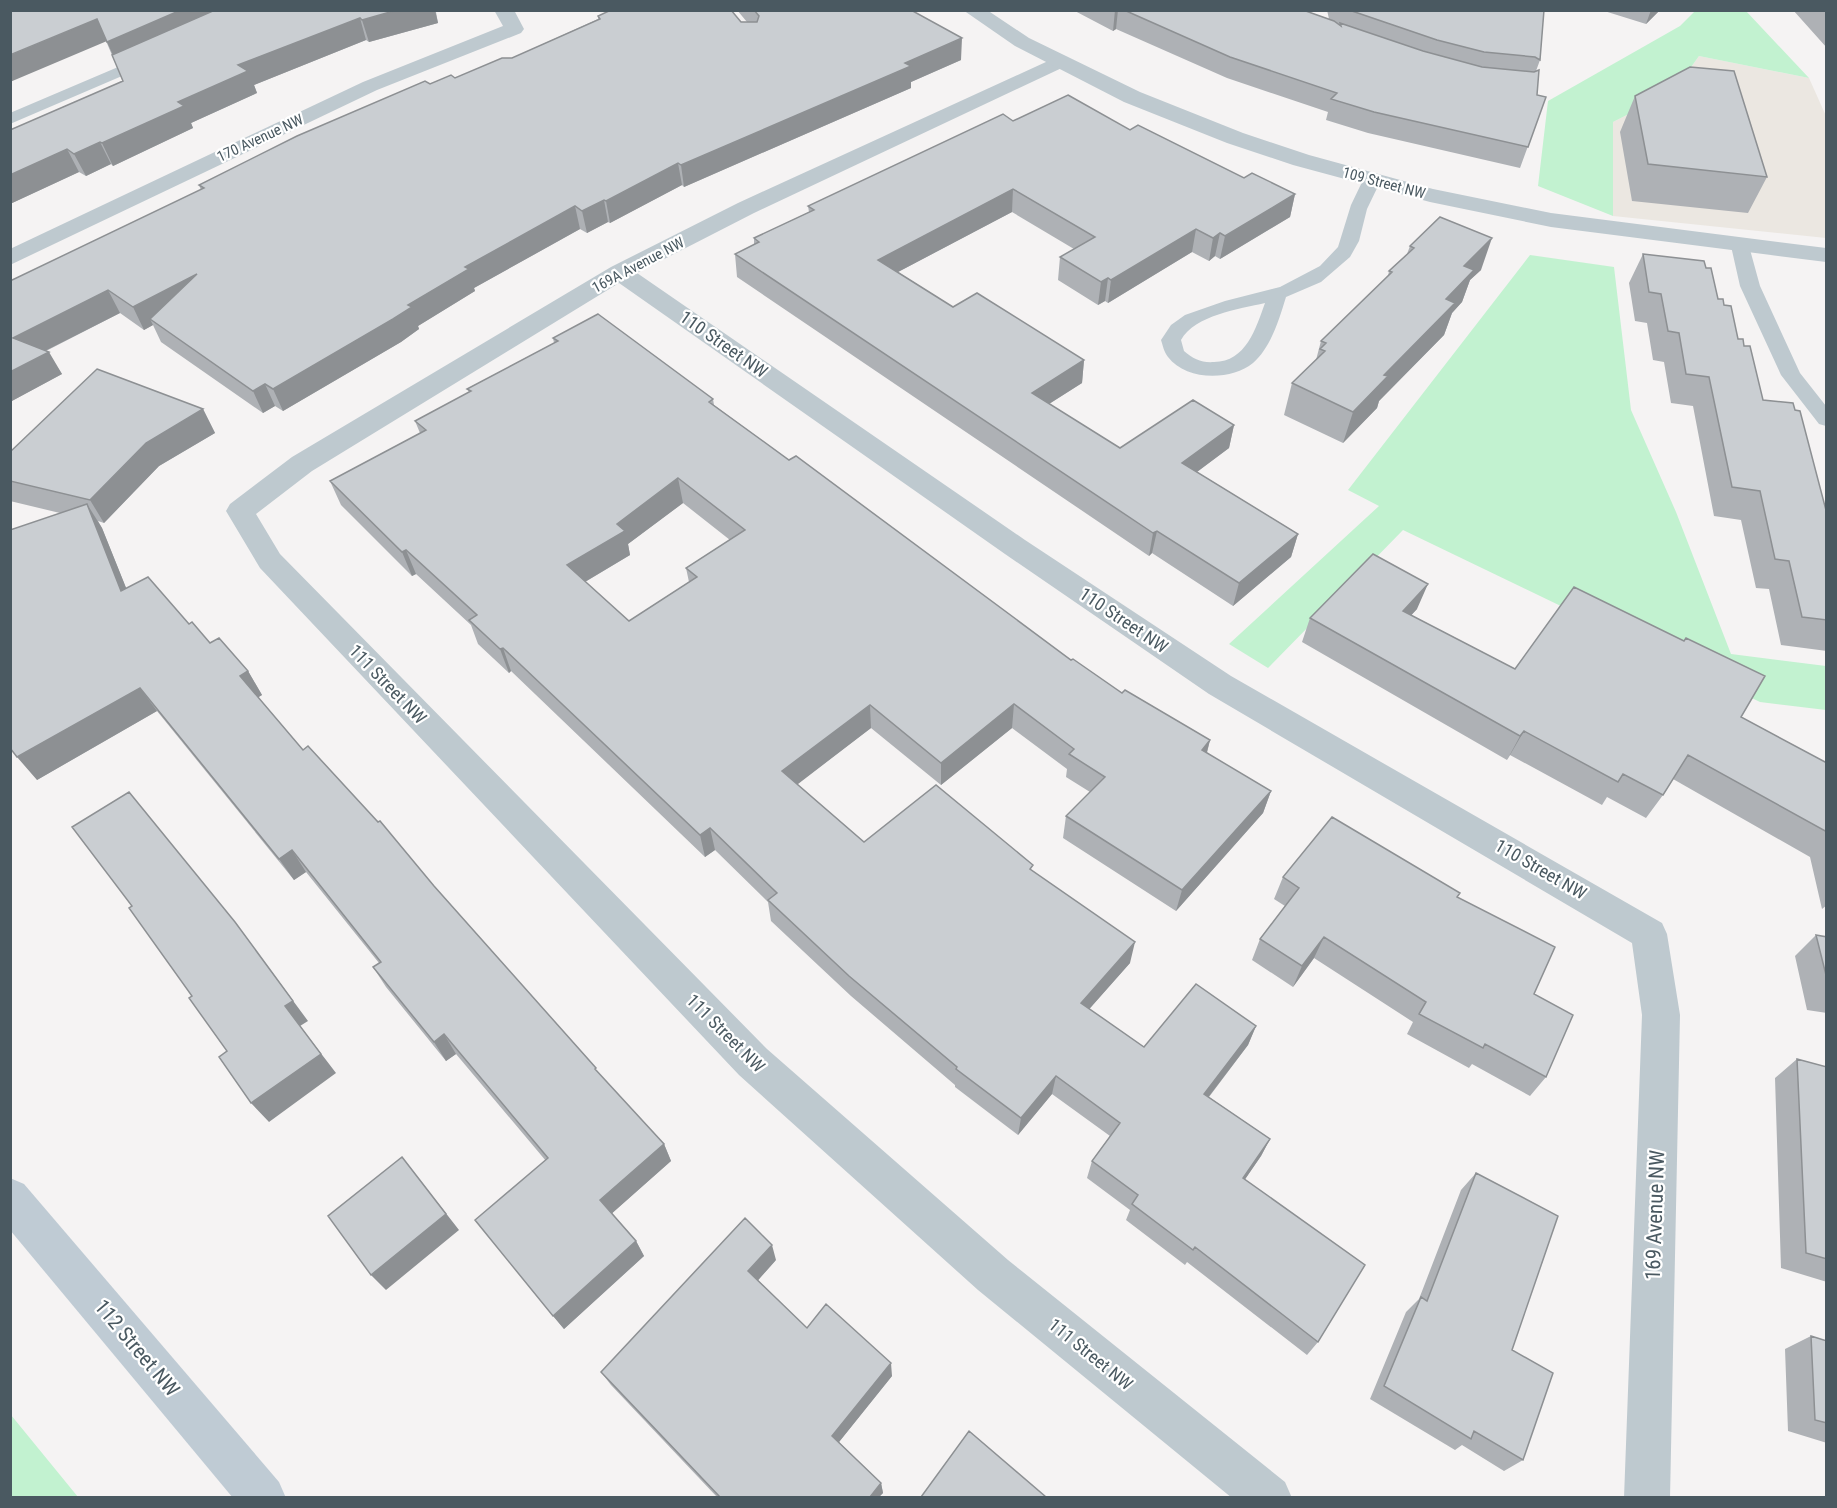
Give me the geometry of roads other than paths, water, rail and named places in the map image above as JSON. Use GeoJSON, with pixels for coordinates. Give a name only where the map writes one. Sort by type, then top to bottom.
{"type":"FeatureCollection","features":[{"type":"Feature","properties":{"kind":"main road","name":"112 Street NW"},"geometry":{"type":"LineString","coordinates":[[10,1198],[263,1497]]}},
{"type":"Feature","properties":{"kind":"street","name":"109 Street NW"},"geometry":{"type":"LineString","coordinates":[[973,10],[1059,62],[1173,114],[1301,160],[1372,180],[1551,220],[1740,246],[1827,255]]}},
{"type":"Feature","properties":{"kind":"street","name":"170 Avenue NW"},"geometry":{"type":"LineString","coordinates":[[10,258],[509,20]]}},
{"type":"Feature","properties":{"kind":"street","name":"169A Avenue NW"},"geometry":{"type":"LineString","coordinates":[[240,511],[302,464],[620,272],[746,208],[1059,62]]}},
{"type":"Feature","properties":{"kind":"street","name":"110 Street NW"},"geometry":{"type":"LineString","coordinates":[[620,272],[1015,547],[1220,685],[1649,934]]}},
{"type":"Feature","properties":{"kind":"street","name":"111 Street NW"},"geometry":{"type":"LineString","coordinates":[[240,511],[270,561],[753,1062],[993,1275],[1269,1497]]}},
{"type":"Feature","properties":{"kind":"street","name":"169 Avenue NW"},"geometry":{"type":"LineString","coordinates":[[1647,1497],[1661,1015],[1649,934]]}},
{"type":"Feature","properties":{"kind":"lane"},"geometry":{"type":"LineString","coordinates":[[10,119],[163,53]]}},
{"type":"Feature","properties":{"kind":"lane"},"geometry":{"type":"LineString","coordinates":[[1277,295],[1267,326],[1247,359],[1240,365],[1215,370],[1202,368],[1179,357],[1173,349],[1170,340],[1173,332],[1195,319],[1219,308],[1277,295],[1319,276],[1345,251],[1353,239],[1357,212],[1372,180]]}},
{"type":"Feature","properties":{"kind":"lane"},"geometry":{"type":"LineString","coordinates":[[1740,246],[1750,286],[1791,375],[1827,419]]}}]}
